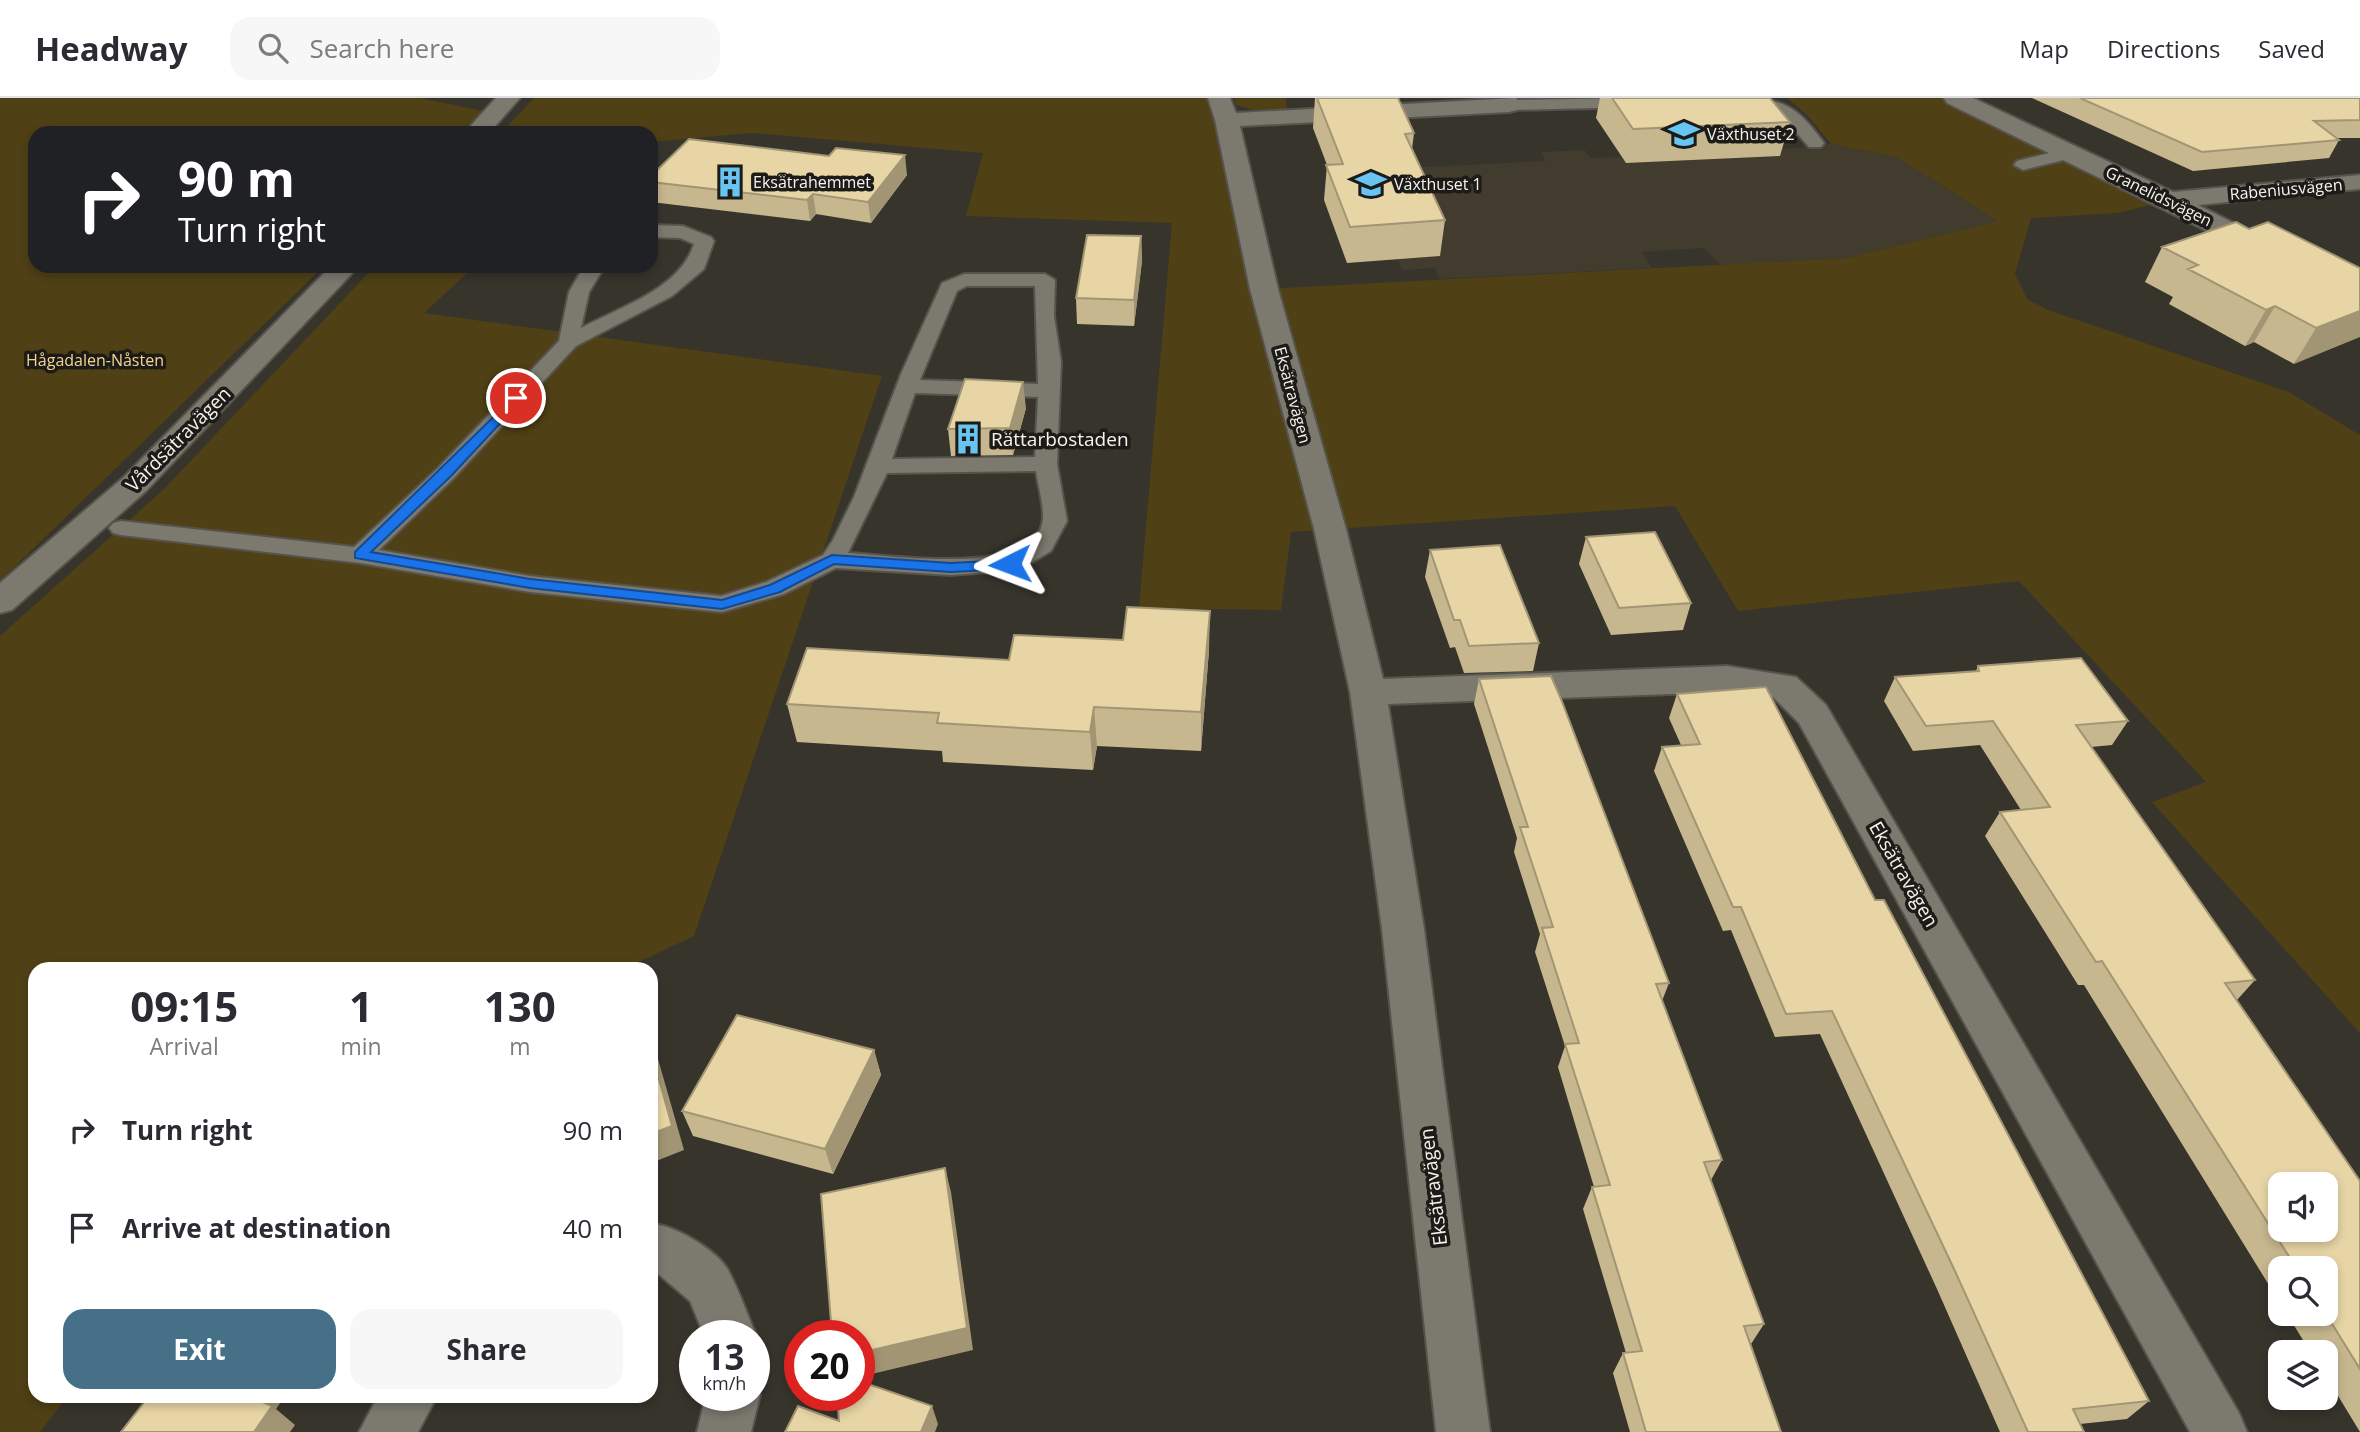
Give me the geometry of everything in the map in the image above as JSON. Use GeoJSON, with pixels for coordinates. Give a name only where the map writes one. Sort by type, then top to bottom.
{"type":"FeatureCollection","features":[{"type":"Feature","properties":{"kind":"street"},"geometry":{"type":"LineString","coordinates":[[483,126],[509,98]]}},
{"type":"Feature","properties":{"kind":"street","name":"Granelidsvägen"},"geometry":{"type":"LineString","coordinates":[[1955,98],[2169,200],[2360,299]]}},
{"type":"Feature","properties":{"kind":"street"},"geometry":{"type":"LineString","coordinates":[[1223,109],[1507,101]]}},
{"type":"Feature","properties":{"kind":"street","name":"Eksätravägen"},"geometry":{"type":"LineString","coordinates":[[1223,109],[1264,289],[1330,529],[1368,692],[1403,929],[1463,1432]]}},
{"type":"Feature","properties":{"kind":"street","name":"Rabeniusvägen"},"geometry":{"type":"LineString","coordinates":[[2169,200],[2360,182]]}},
{"type":"Feature","properties":{"kind":"street","name":"Vårdsätravägen"},"geometry":{"type":"LineString","coordinates":[[0,602],[135,484],[339,273]]}},
{"type":"Feature","properties":{"kind":"street","name":"Eksätravägen"},"geometry":{"type":"LineString","coordinates":[[1368,692],[1727,679],[1783,686],[1813,713],[2220,1432]]}},
{"type":"Feature","properties":{"kind":"street"},"geometry":{"type":"LineString","coordinates":[[658,1248],[665,1248],[709,1284],[724,1320]]}},
{"type":"Feature","properties":{"kind":"street"},"geometry":{"type":"LineString","coordinates":[[386,1432],[406,1403]]}},
{"type":"Feature","properties":{"kind":"street"},"geometry":{"type":"LineString","coordinates":[[723,1432],[729,1411]]}},
{"type":"Feature","properties":{"kind":"lane"},"geometry":{"type":"LineString","coordinates":[[1719,100],[1760,101],[1779,106],[1794,115],[1815,143]]}},
{"type":"Feature","properties":{"kind":"lane"},"geometry":{"type":"LineString","coordinates":[[1507,101],[1651,101]]}},
{"type":"Feature","properties":{"kind":"lane"},"geometry":{"type":"LineString","coordinates":[[2023,165],[2070,153]]}},
{"type":"Feature","properties":{"kind":"lane"},"geometry":{"type":"LineString","coordinates":[[360,555],[446,473],[569,342],[665,292],[697,265],[704,241],[683,232],[658,231]]}},
{"type":"Feature","properties":{"kind":"lane"},"geometry":{"type":"LineString","coordinates":[[569,342],[573,307],[589,273]]}},
{"type":"Feature","properties":{"kind":"lane"},"geometry":{"type":"LineString","coordinates":[[121,528],[180,537],[360,555],[530,583],[722,604],[775,589],[832,560],[850,533],[949,287],[964,280],[1045,280],[1044,316],[1050,362],[1046,464],[1055,521],[1042,546],[1010,564],[951,567],[832,560]]}},
{"type":"Feature","properties":{"kind":"lane"},"geometry":{"type":"LineString","coordinates":[[907,386],[1050,391]]}},
{"type":"Feature","properties":{"kind":"lane"},"geometry":{"type":"LineString","coordinates":[[878,466],[1046,464]]}},
{"type":"Feature","properties":{"kind":"shaded area"},"geometry":{"type":"Polygon","coordinates":[[[1802,144],[1831,144],[1897,157],[1999,221],[1846,258],[1721,265],[1703,248],[1642,252],[1652,268],[1440,279],[1435,268],[1402,270],[1397,258],[1402,168],[1545,161],[1541,152],[1585,150],[1590,158],[1621,157],[1626,163],[1779,156],[1775,149],[1805,148],[1802,144]]]}},
{"type":"Feature","properties":{"kind":"green space","name":"Hågadalen-Nåsten"},"geometry":{"type":"Polygon","coordinates":[[[0,98],[420,98],[483,111],[467,126],[28,126],[28,273],[317,273],[0,581],[0,98]]]}},
{"type":"Feature","properties":{"kind":"green space"},"geometry":{"type":"Polygon","coordinates":[[[534,98],[1219,98],[1265,289],[1846,258],[1998,221],[1897,157],[1831,144],[1808,116],[1787,98],[1955,98],[2169,200],[2118,213],[2031,218],[2015,274],[2027,299],[2048,310],[2289,392],[2360,435],[2360,1033],[2152,802],[2206,782],[2019,581],[1738,611],[1675,506],[1291,532],[1281,610],[1139,608],[1172,223],[966,216],[983,153],[752,133],[658,141],[658,126],[508,126],[534,98]]]}},
{"type":"Feature","properties":{"kind":"green space"},"geometry":{"type":"Polygon","coordinates":[[[1234,98],[1286,98],[1287,109],[1253,110],[1236,105],[1234,98]]]}},
{"type":"Feature","properties":{"kind":"green space"},"geometry":{"type":"Polygon","coordinates":[[[368,273],[467,273],[424,313],[882,376],[694,936],[639,962],[28,962],[28,1403],[62,1403],[40,1432],[0,1432],[0,636],[165,488],[368,273]]]}},
{"type":"Feature","properties":{"kind":"building"},"geometry":{"type":"Polygon","coordinates":[[[1317,98],[1398,98],[1414,133],[1405,134],[1445,220],[1350,227],[1326,165],[1343,164],[1317,98]]]}},
{"type":"Feature","properties":{"kind":"building"},"geometry":{"type":"Polygon","coordinates":[[[1612,98],[1770,98],[1790,122],[1633,129],[1612,98]]]}},
{"type":"Feature","properties":{"kind":"building"},"geometry":{"type":"Polygon","coordinates":[[[2080,98],[2360,98],[2360,120],[2314,121],[2339,140],[2202,152],[2080,98]]]}},
{"type":"Feature","properties":{"kind":"building"},"geometry":{"type":"Polygon","coordinates":[[[689,139],[829,156],[836,148],[905,155],[868,202],[813,194],[807,200],[658,183],[658,169],[689,139]]]}},
{"type":"Feature","properties":{"kind":"building"},"geometry":{"type":"Polygon","coordinates":[[[2236,222],[2249,229],[2268,222],[2360,268],[2360,311],[2316,328],[2275,306],[2266,310],[2188,269],[2198,265],[2162,247],[2236,222]]]}},
{"type":"Feature","properties":{"kind":"building"},"geometry":{"type":"Polygon","coordinates":[[[1087,235],[1141,236],[1134,300],[1076,298],[1087,235]]]}},
{"type":"Feature","properties":{"kind":"building"},"geometry":{"type":"Polygon","coordinates":[[[965,379],[1023,382],[1010,428],[948,429],[965,379]]]}},
{"type":"Feature","properties":{"kind":"building"},"geometry":{"type":"Polygon","coordinates":[[[1655,532],[1691,603],[1619,608],[1586,537],[1655,532]]]}},
{"type":"Feature","properties":{"kind":"building"},"geometry":{"type":"Polygon","coordinates":[[[1500,545],[1539,643],[1469,646],[1460,620],[1454,620],[1430,550],[1500,545]]]}},
{"type":"Feature","properties":{"kind":"building"},"geometry":{"type":"Polygon","coordinates":[[[1127,607],[1210,611],[1201,712],[1094,707],[1090,732],[937,723],[939,713],[787,704],[807,648],[1009,660],[1014,635],[1123,640],[1127,607]]]}},
{"type":"Feature","properties":{"kind":"building"},"geometry":{"type":"Polygon","coordinates":[[[2081,658],[2128,721],[2076,725],[2255,980],[2225,983],[2360,1181],[2360,1369],[2333,1326],[2338,1326],[2338,1256],[2289,1256],[2280,1242],[2338,1242],[2338,1172],[2268,1172],[2268,1223],[2102,961],[2096,962],[2000,812],[2050,807],[1993,721],[1926,726],[1895,677],[1979,671],[1978,666],[2081,658]]]}},
{"type":"Feature","properties":{"kind":"building"},"geometry":{"type":"Polygon","coordinates":[[[1551,676],[1669,983],[1656,984],[1722,1160],[1704,1162],[1764,1324],[1744,1326],[1781,1432],[1646,1432],[1623,1353],[1642,1351],[1592,1187],[1610,1185],[1565,1044],[1579,1043],[1542,928],[1553,927],[1520,827],[1528,827],[1479,679],[1551,676]]]}},
{"type":"Feature","properties":{"kind":"building"},"geometry":{"type":"Polygon","coordinates":[[[1766,687],[1875,900],[1884,900],[2149,1401],[2073,1409],[2084,1432],[2028,1432],[1832,1011],[1786,1014],[1741,907],[1733,907],[1662,747],[1700,744],[1677,694],[1766,687]]]}},
{"type":"Feature","properties":{"kind":"building"},"geometry":{"type":"Polygon","coordinates":[[[737,1015],[874,1050],[825,1149],[682,1111],[737,1015]]]}},
{"type":"Feature","properties":{"kind":"building"},"geometry":{"type":"Polygon","coordinates":[[[658,1076],[672,1126],[658,1131],[658,1076]]]}},
{"type":"Feature","properties":{"kind":"building"},"geometry":{"type":"Polygon","coordinates":[[[945,1168],[967,1328],[875,1349],[875,1320],[831,1320],[821,1194],[945,1168]]]}},
{"type":"Feature","properties":{"kind":"building"},"geometry":{"type":"Polygon","coordinates":[[[875,1386],[932,1406],[921,1432],[785,1432],[796,1411],[812,1411],[839,1421],[838,1411],[875,1411],[875,1386]]]}},
{"type":"Feature","properties":{"kind":"building"},"geometry":{"type":"Polygon","coordinates":[[[144,1403],[265,1403],[272,1406],[254,1432],[121,1432],[144,1403]]]}},
{"type":"Feature","properties":{"kind":"place","name":"Växthuset 2"},"geometry":{"type":"Point","coordinates":[1684,134]}},
{"type":"Feature","properties":{"kind":"place","name":"Eksätrahemmet"},"geometry":{"type":"Point","coordinates":[730,182]}},
{"type":"Feature","properties":{"kind":"place","name":"Växthuset 1"},"geometry":{"type":"Point","coordinates":[1371,184]}},
{"type":"Feature","properties":{"kind":"place","name":"Rättarbostaden"},"geometry":{"type":"Point","coordinates":[968,439]}},
{"type":"Feature","properties":{"kind":"route"},"geometry":{"type":"LineString","coordinates":[[516,398],[446,473],[360,555],[530,583],[722,604],[775,589],[832,560],[886,561],[951,567],[1010,564]]}}]}
